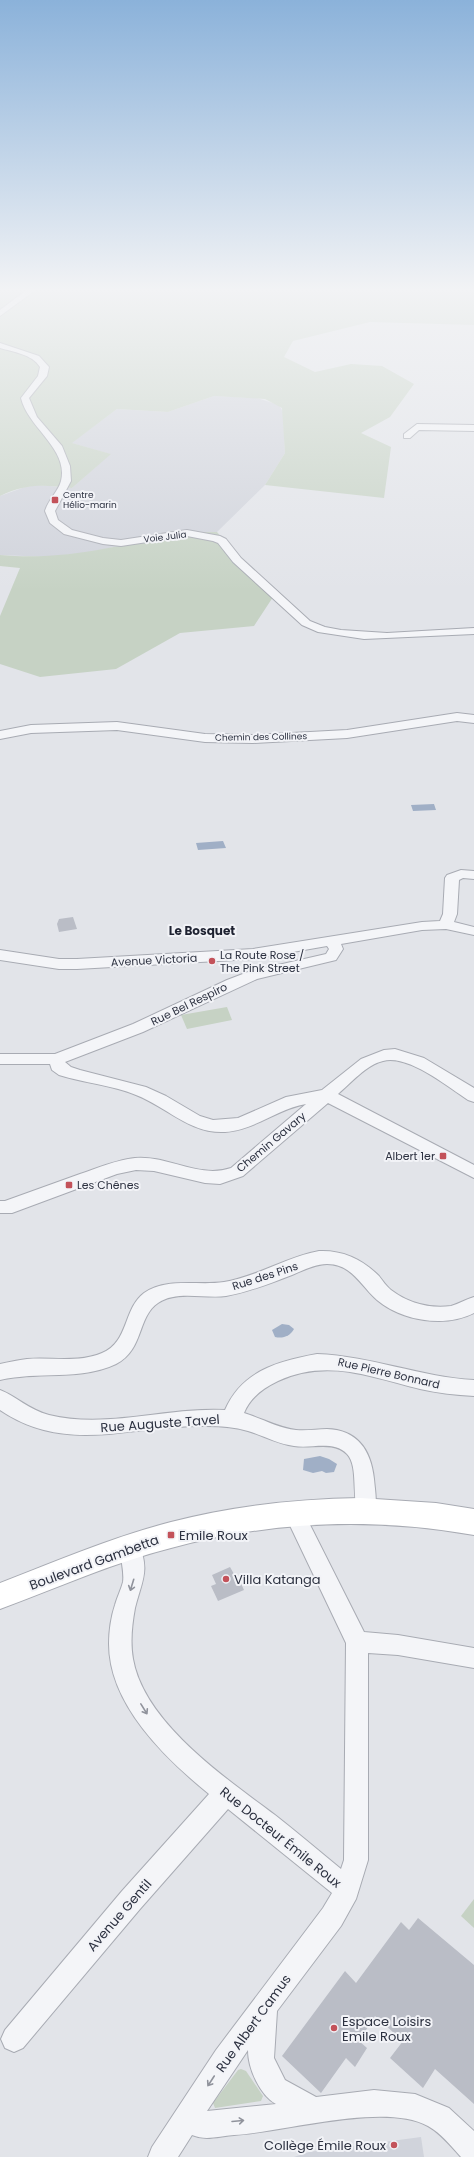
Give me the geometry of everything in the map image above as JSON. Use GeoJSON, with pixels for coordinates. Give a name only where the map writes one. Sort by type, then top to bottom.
{"type":"FeatureCollection","features":[{"type":"Feature","properties":{"kind":"main road","name":"Boulevard Gambetta"},"geometry":{"type":"LineString","coordinates":[[0,1596],[130,1547],[171,1535],[206,1527],[294,1513],[366,1510],[433,1515],[474,1522]]}},
{"type":"Feature","properties":{"kind":"street","name":"Voie Julia"},"geometry":{"type":"LineString","coordinates":[[31,390],[24,398],[26,409],[34,421],[56,443],[64,464],[66,480],[50,511],[54,521],[68,532],[110,542],[121,543],[182,534],[203,535],[216,538],[222,541],[237,560],[306,623],[315,628],[328,632],[360,636],[474,631]]}},
{"type":"Feature","properties":{"kind":"street"},"geometry":{"type":"LineString","coordinates":[[407,436],[417,427],[474,428]]}},
{"type":"Feature","properties":{"kind":"street","name":"Chemin des Collines"},"geometry":{"type":"LineString","coordinates":[[0,735],[31,729],[117,726],[205,738],[253,739],[347,734],[457,717],[474,719]]}},
{"type":"Feature","properties":{"kind":"street"},"geometry":{"type":"LineString","coordinates":[[446,925],[450,914],[452,878],[461,874],[474,875]]}},
{"type":"Feature","properties":{"kind":"street","name":"Avenue Victoria"},"geometry":{"type":"LineString","coordinates":[[0,955],[59,964],[77,964],[149,958],[253,954],[333,942],[422,926],[446,925],[474,931]]}},
{"type":"Feature","properties":{"kind":"street","name":"Rue Bel Respiro"},"geometry":{"type":"LineString","coordinates":[[56,1059],[138,1028],[232,983],[253,976],[330,957],[336,949],[333,942]]}},
{"type":"Feature","properties":{"kind":"street","name":"Chemin Gavary"},"geometry":{"type":"LineString","coordinates":[[0,1208],[6,1208],[46,1195],[115,1168],[136,1164],[154,1165],[205,1178],[220,1178],[237,1172],[370,1060],[385,1055],[403,1056],[415,1061],[474,1096]]}},
{"type":"Feature","properties":{"kind":"street"},"geometry":{"type":"LineString","coordinates":[[0,1059],[56,1059],[58,1066],[65,1071],[133,1088],[151,1095],[180,1115],[204,1125],[225,1126],[242,1124],[286,1103],[327,1095],[474,1172]]}},
{"type":"Feature","properties":{"kind":"street","name":"Rue des Pins"},"geometry":{"type":"LineString","coordinates":[[0,1372],[25,1367],[87,1366],[111,1358],[127,1345],[143,1306],[149,1298],[160,1292],[223,1289],[242,1286],[318,1258],[337,1258],[351,1263],[382,1294],[409,1308],[440,1314],[456,1313],[474,1304]]}},
{"type":"Feature","properties":{"kind":"street","name":"Rue Pierre Bonnard"},"geometry":{"type":"LineString","coordinates":[[232,1419],[236,1406],[242,1395],[252,1386],[291,1365],[312,1361],[336,1361],[351,1363],[417,1381],[439,1385],[474,1388]]}},
{"type":"Feature","properties":{"kind":"street","name":"Rue Auguste Tavel"},"geometry":{"type":"LineString","coordinates":[[0,1398],[28,1416],[50,1423],[83,1428],[121,1426],[194,1418],[232,1419],[297,1438],[332,1437],[346,1442],[354,1449],[361,1459],[366,1510]]}},
{"type":"Feature","properties":{"kind":"street","name":"Rue Docteur Émile Roux"},"geometry":{"type":"LineString","coordinates":[[130,1547],[134,1561],[134,1578],[125,1607],[120,1638],[123,1666],[134,1694],[154,1724],[171,1745],[226,1793],[300,1850],[347,1890],[356,1860],[357,1642],[294,1513]]}},
{"type":"Feature","properties":{"kind":"street"},"geometry":{"type":"LineString","coordinates":[[357,1642],[398,1645],[474,1658]]}},
{"type":"Feature","properties":{"kind":"street","name":"Avenue Gentil"},"geometry":{"type":"LineString","coordinates":[[14,2039],[131,1900],[226,1793]]}},
{"type":"Feature","properties":{"kind":"street","name":"Rue Albert Camus"},"geometry":{"type":"LineString","coordinates":[[162,2157],[225,2060],[332,1918],[347,1890]]}},
{"type":"Feature","properties":{"kind":"street"},"geometry":{"type":"LineString","coordinates":[[264,2119],[274,2107],[276,2090],[261,2059],[261,2041],[266,2004]]}},
{"type":"Feature","properties":{"kind":"street"},"geometry":{"type":"LineString","coordinates":[[225,2060],[238,2052],[251,2054],[261,2059]]}},
{"type":"Feature","properties":{"kind":"street"},"geometry":{"type":"LineString","coordinates":[[276,2090],[315,2111]]}},
{"type":"Feature","properties":{"kind":"street"},"geometry":{"type":"LineString","coordinates":[[187,2118],[199,2125],[264,2119],[377,2103],[399,2103],[419,2107],[436,2115],[461,2136],[474,2151]]}},
{"type":"Feature","properties":{"kind":"shaded area"},"geometry":{"type":"Polygon","coordinates":[[[214,396],[257,398],[279,405],[283,412],[285,453],[265,485],[217,532],[181,532],[92,552],[48,557],[0,555],[0,496],[25,487],[38,485],[72,488],[110,454],[71,443],[117,409],[168,412],[214,396]]]}},
{"type":"Feature","properties":{"kind":"shaded area","name":"Collège Émile Roux"},"geometry":{"type":"Polygon","coordinates":[[[421,2137],[424,2157],[294,2157],[309,2152],[421,2137]]]}},
{"type":"Feature","properties":{"kind":"green space"},"geometry":{"type":"Polygon","coordinates":[[[0,390],[410,390],[390,417],[361,433],[391,447],[384,498],[265,485],[285,453],[282,408],[265,399],[214,396],[168,412],[117,409],[72,443],[111,454],[72,488],[53,486],[27,487],[0,496],[0,390]]]}},
{"type":"Feature","properties":{"kind":"green space"},"geometry":{"type":"Polygon","coordinates":[[[181,532],[217,532],[273,597],[254,626],[180,633],[116,669],[40,677],[0,664],[0,616],[20,568],[0,566],[0,555],[47,556],[69,554],[114,547],[181,532]]]}},
{"type":"Feature","properties":{"kind":"green space"},"geometry":{"type":"Polygon","coordinates":[[[227,1007],[232,1020],[187,1029],[181,1015],[227,1007]]]}},
{"type":"Feature","properties":{"kind":"green space"},"geometry":{"type":"Polygon","coordinates":[[[474,1899],[474,1928],[461,1916],[474,1899]]]}},
{"type":"Feature","properties":{"kind":"green space"},"geometry":{"type":"Polygon","coordinates":[[[241,2069],[246,2071],[263,2096],[261,2101],[215,2108],[213,2103],[238,2070],[241,2069]]]}},
{"type":"Feature","properties":{"kind":"water"},"geometry":{"type":"Polygon","coordinates":[[[434,804],[436,810],[413,811],[411,805],[434,804]]]}},
{"type":"Feature","properties":{"kind":"water"},"geometry":{"type":"Polygon","coordinates":[[[223,841],[226,848],[198,850],[196,843],[223,841]]]}},
{"type":"Feature","properties":{"kind":"water"},"geometry":{"type":"Polygon","coordinates":[[[282,1324],[289,1325],[294,1329],[286,1336],[281,1338],[275,1337],[272,1330],[282,1324]]]}},
{"type":"Feature","properties":{"kind":"water"},"geometry":{"type":"Polygon","coordinates":[[[320,1456],[337,1464],[334,1472],[326,1473],[322,1471],[313,1473],[303,1470],[304,1459],[320,1456]]]}},
{"type":"Feature","properties":{"kind":"building"},"geometry":{"type":"Polygon","coordinates":[[[73,917],[77,929],[59,932],[57,924],[59,919],[73,917]]]}},
{"type":"Feature","properties":{"kind":"building","name":"Villa Katanga"},"geometry":{"type":"Polygon","coordinates":[[[230,1567],[234,1574],[236,1573],[244,1590],[218,1601],[211,1586],[216,1584],[212,1575],[230,1567]]]}},
{"type":"Feature","properties":{"kind":"building"},"geometry":{"type":"Polygon","coordinates":[[[418,1918],[474,1965],[474,2104],[435,2069],[423,2088],[390,2058],[403,2041],[375,2016],[359,2041],[367,2048],[355,2067],[346,2058],[321,2093],[282,2056],[345,1971],[356,1983],[401,1922],[409,1930],[418,1918]]]}},
{"type":"Feature","properties":{"kind":"place","name":"Centre Hélio-marin"},"geometry":{"type":"Point","coordinates":[55,500]}},
{"type":"Feature","properties":{"kind":"place","name":"La Route Rose / The Pink Street"},"geometry":{"type":"Point","coordinates":[212,961]}},
{"type":"Feature","properties":{"kind":"place","name":"Albert 1er"},"geometry":{"type":"Point","coordinates":[443,1156]}},
{"type":"Feature","properties":{"kind":"place","name":"Les Chênes"},"geometry":{"type":"Point","coordinates":[69,1185]}},
{"type":"Feature","properties":{"kind":"place","name":"Emile Roux"},"geometry":{"type":"Point","coordinates":[171,1535]}},
{"type":"Feature","properties":{"kind":"place","name":"Villa Katanga"},"geometry":{"type":"Point","coordinates":[226,1579]}},
{"type":"Feature","properties":{"kind":"place","name":"Espace Loisirs Emile Roux"},"geometry":{"type":"Point","coordinates":[334,2028]}},
{"type":"Feature","properties":{"kind":"place","name":"Collège Émile Roux"},"geometry":{"type":"Point","coordinates":[394,2145]}},
{"type":"Feature","properties":{"kind":"district","name":"Le Bosquet"},"geometry":{"type":"Point","coordinates":[202,931]}}]}
